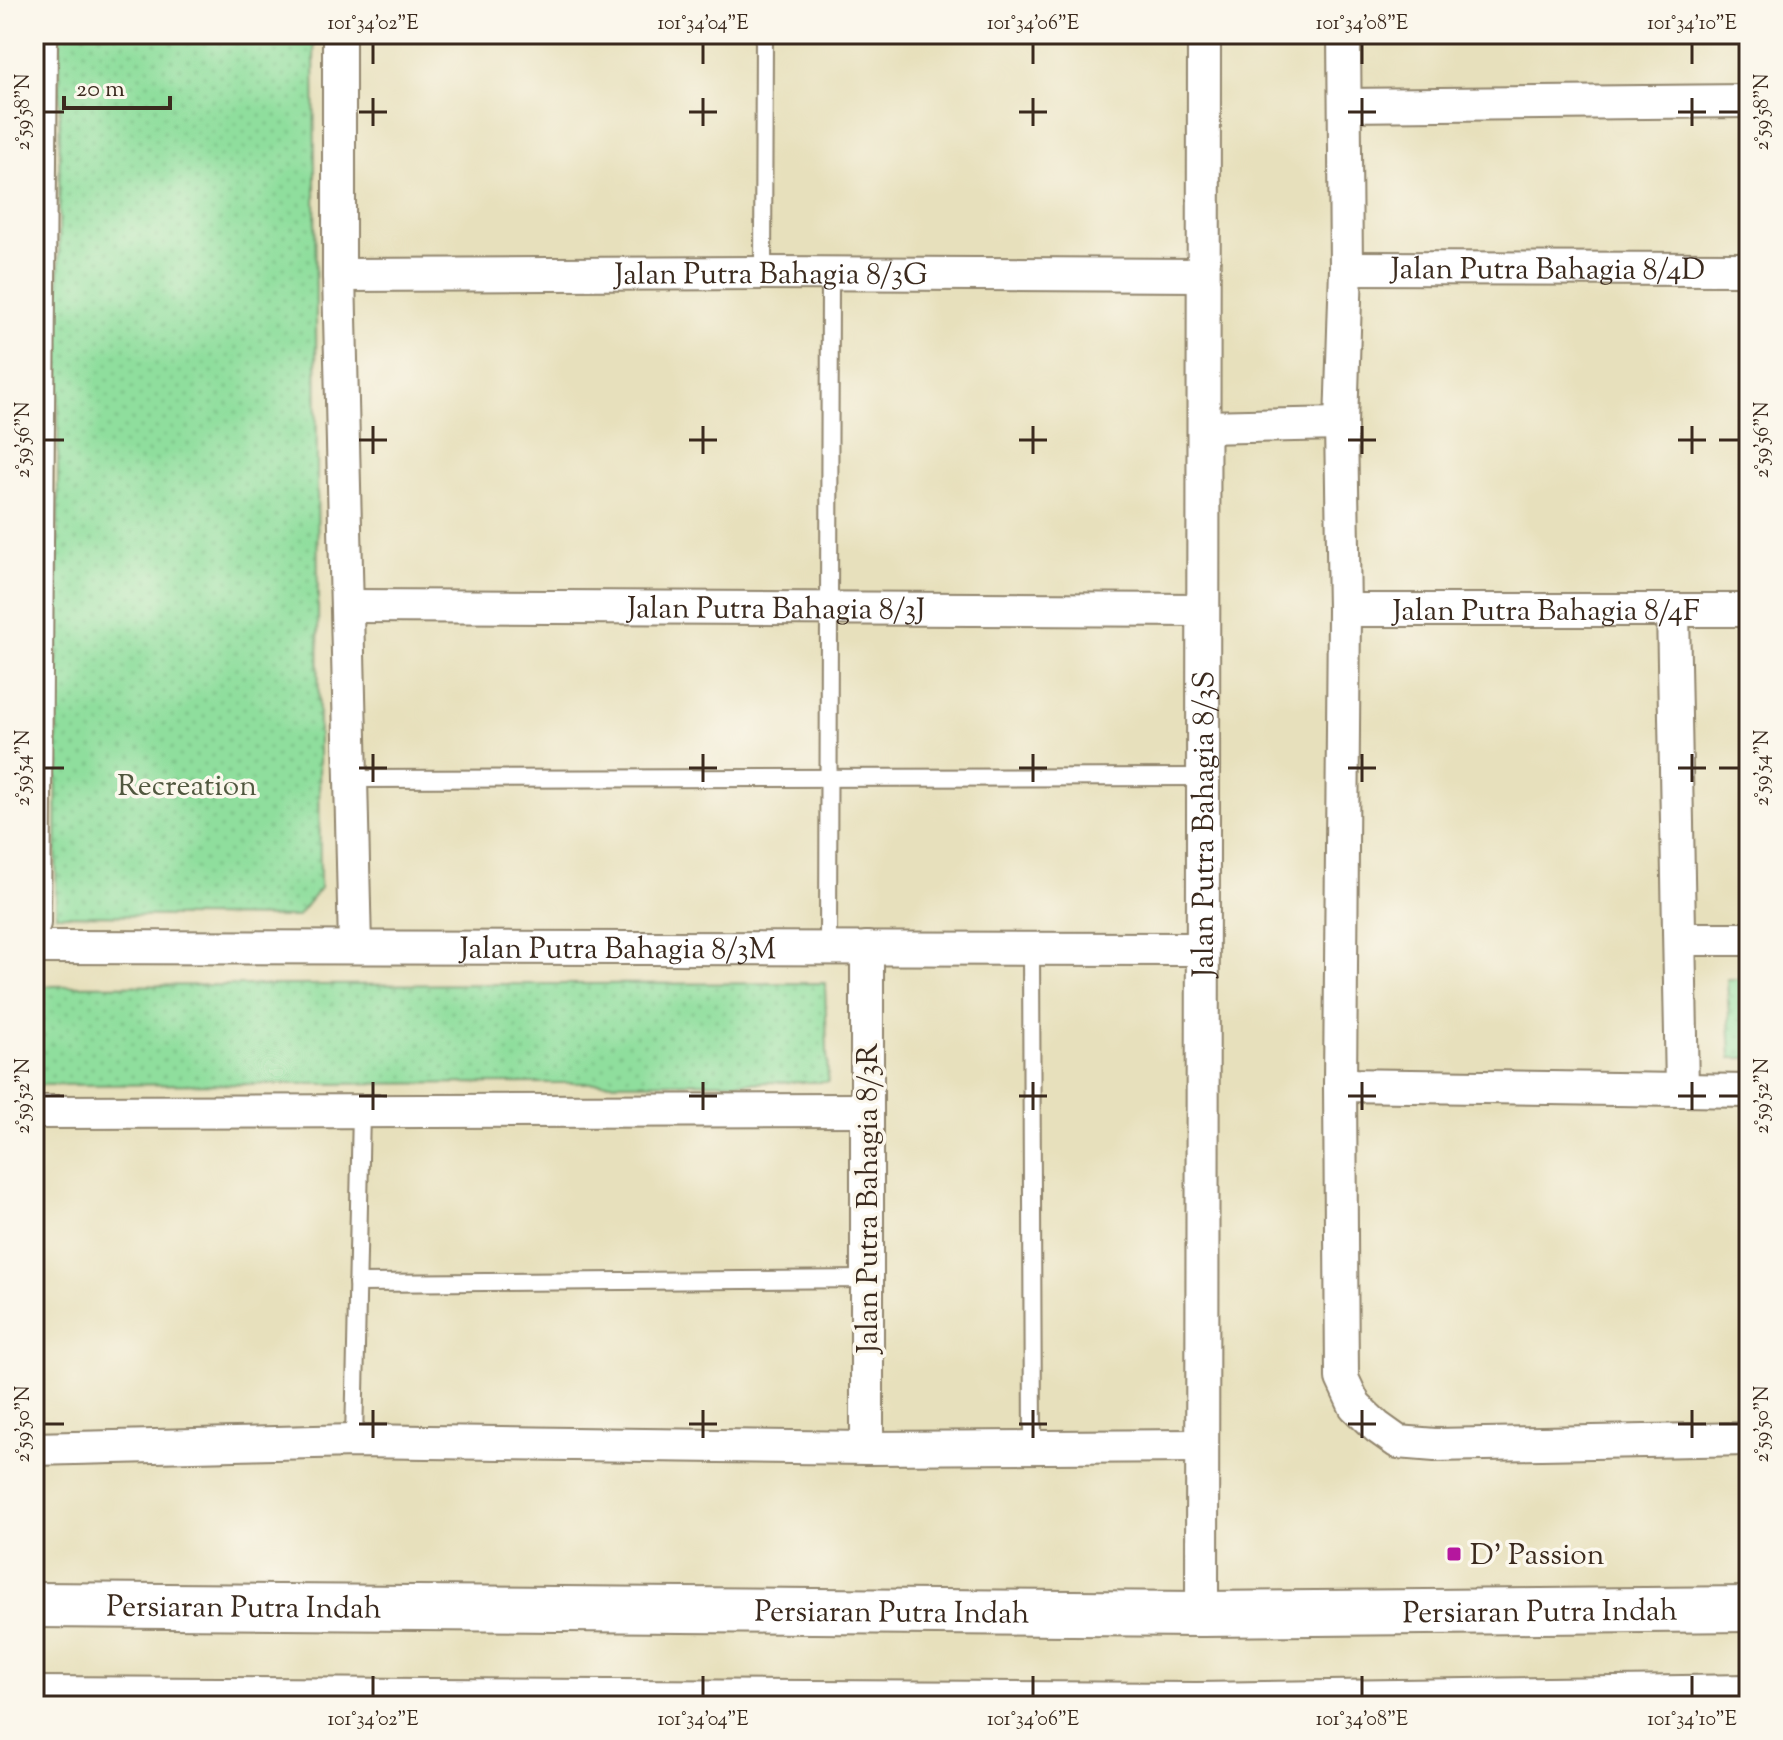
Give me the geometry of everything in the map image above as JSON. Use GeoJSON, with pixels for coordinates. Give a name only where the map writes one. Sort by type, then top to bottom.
{"type":"FeatureCollection","features":[{"type":"Feature","properties":{"kind":"main road","name":"Persiaran Putra Indah"},"geometry":{"type":"LineString","coordinates":[[34,1605],[1202,1614],[1749,1609]]}},
{"type":"Feature","properties":{"kind":"main road"},"geometry":{"type":"LineString","coordinates":[[34,1699],[1197,1705],[1749,1697]]}},
{"type":"Feature","properties":{"kind":"street"},"geometry":{"type":"LineString","coordinates":[[34,923],[41,34]]}},
{"type":"Feature","properties":{"kind":"street"},"geometry":{"type":"LineString","coordinates":[[339,34],[339,275],[355,947]]}},
{"type":"Feature","properties":{"kind":"street","name":"Jalan Putra Bahagia 8/3S"},"geometry":{"type":"LineString","coordinates":[[1202,1614],[1204,34]]}},
{"type":"Feature","properties":{"kind":"street"},"geometry":{"type":"LineString","coordinates":[[1344,34],[1346,268],[1341,424],[1344,610],[1340,1085],[1342,1378],[1355,1406],[1398,1442],[1435,1445],[1749,1439]]}},
{"type":"Feature","properties":{"kind":"street"},"geometry":{"type":"LineString","coordinates":[[1345,105],[1749,101]]}},
{"type":"Feature","properties":{"kind":"street","name":"Jalan Putra Bahagia 8/4D"},"geometry":{"type":"LineString","coordinates":[[1346,268],[1749,269]]}},
{"type":"Feature","properties":{"kind":"street","name":"Jalan Putra Bahagia 8/3G"},"geometry":{"type":"LineString","coordinates":[[339,275],[1202,275]]}},
{"type":"Feature","properties":{"kind":"street"},"geometry":{"type":"LineString","coordinates":[[1204,427],[1341,424]]}},
{"type":"Feature","properties":{"kind":"street","name":"Jalan Putra Bahagia 8/3J"},"geometry":{"type":"LineString","coordinates":[[348,606],[1203,610]]}},
{"type":"Feature","properties":{"kind":"street","name":"Jalan Putra Bahagia 8/4F"},"geometry":{"type":"LineString","coordinates":[[1344,610],[1749,610]]}},
{"type":"Feature","properties":{"kind":"street"},"geometry":{"type":"LineString","coordinates":[[1673,610],[1682,1089]]}},
{"type":"Feature","properties":{"kind":"street"},"geometry":{"type":"LineString","coordinates":[[1680,939],[1749,939]]}},
{"type":"Feature","properties":{"kind":"street","name":"Jalan Putra Bahagia 8/3M"},"geometry":{"type":"LineString","coordinates":[[34,947],[1202,949]]}},
{"type":"Feature","properties":{"kind":"street","name":"Jalan Putra Bahagia 8/3R"},"geometry":{"type":"LineString","coordinates":[[867,948],[867,1448]]}},
{"type":"Feature","properties":{"kind":"street"},"geometry":{"type":"LineString","coordinates":[[1340,1085],[1749,1091]]}},
{"type":"Feature","properties":{"kind":"street"},"geometry":{"type":"LineString","coordinates":[[34,1112],[867,1110]]}},
{"type":"Feature","properties":{"kind":"street"},"geometry":{"type":"LineString","coordinates":[[34,1449],[354,1441],[867,1448],[1201,1446]]}},
{"type":"Feature","properties":{"kind":"lane"},"geometry":{"type":"LineString","coordinates":[[763,273],[764,34]]}},
{"type":"Feature","properties":{"kind":"lane"},"geometry":{"type":"LineString","coordinates":[[828,948],[830,275]]}},
{"type":"Feature","properties":{"kind":"lane"},"geometry":{"type":"LineString","coordinates":[[352,779],[1202,777]]}},
{"type":"Feature","properties":{"kind":"lane"},"geometry":{"type":"LineString","coordinates":[[1031,948],[1033,1447]]}},
{"type":"Feature","properties":{"kind":"lane"},"geometry":{"type":"LineString","coordinates":[[354,1441],[361,1111]]}},
{"type":"Feature","properties":{"kind":"lane"},"geometry":{"type":"LineString","coordinates":[[357,1283],[867,1279]]}},
{"type":"Feature","properties":{"kind":"green space","name":"Recreation"},"geometry":{"type":"Polygon","coordinates":[[[60,34],[314,34],[320,888],[297,917],[56,915],[60,34]]]}},
{"type":"Feature","properties":{"kind":"green space"},"geometry":{"type":"Polygon","coordinates":[[[1727,979],[1749,979],[1749,1058],[1731,1058],[1727,979]]]}},
{"type":"Feature","properties":{"kind":"green space"},"geometry":{"type":"Polygon","coordinates":[[[825,983],[828,1082],[34,1085],[34,986],[825,983]]]}},
{"type":"Feature","properties":{"kind":"place","name":"D' Passion"},"geometry":{"type":"Point","coordinates":[1454,1554]}}]}
